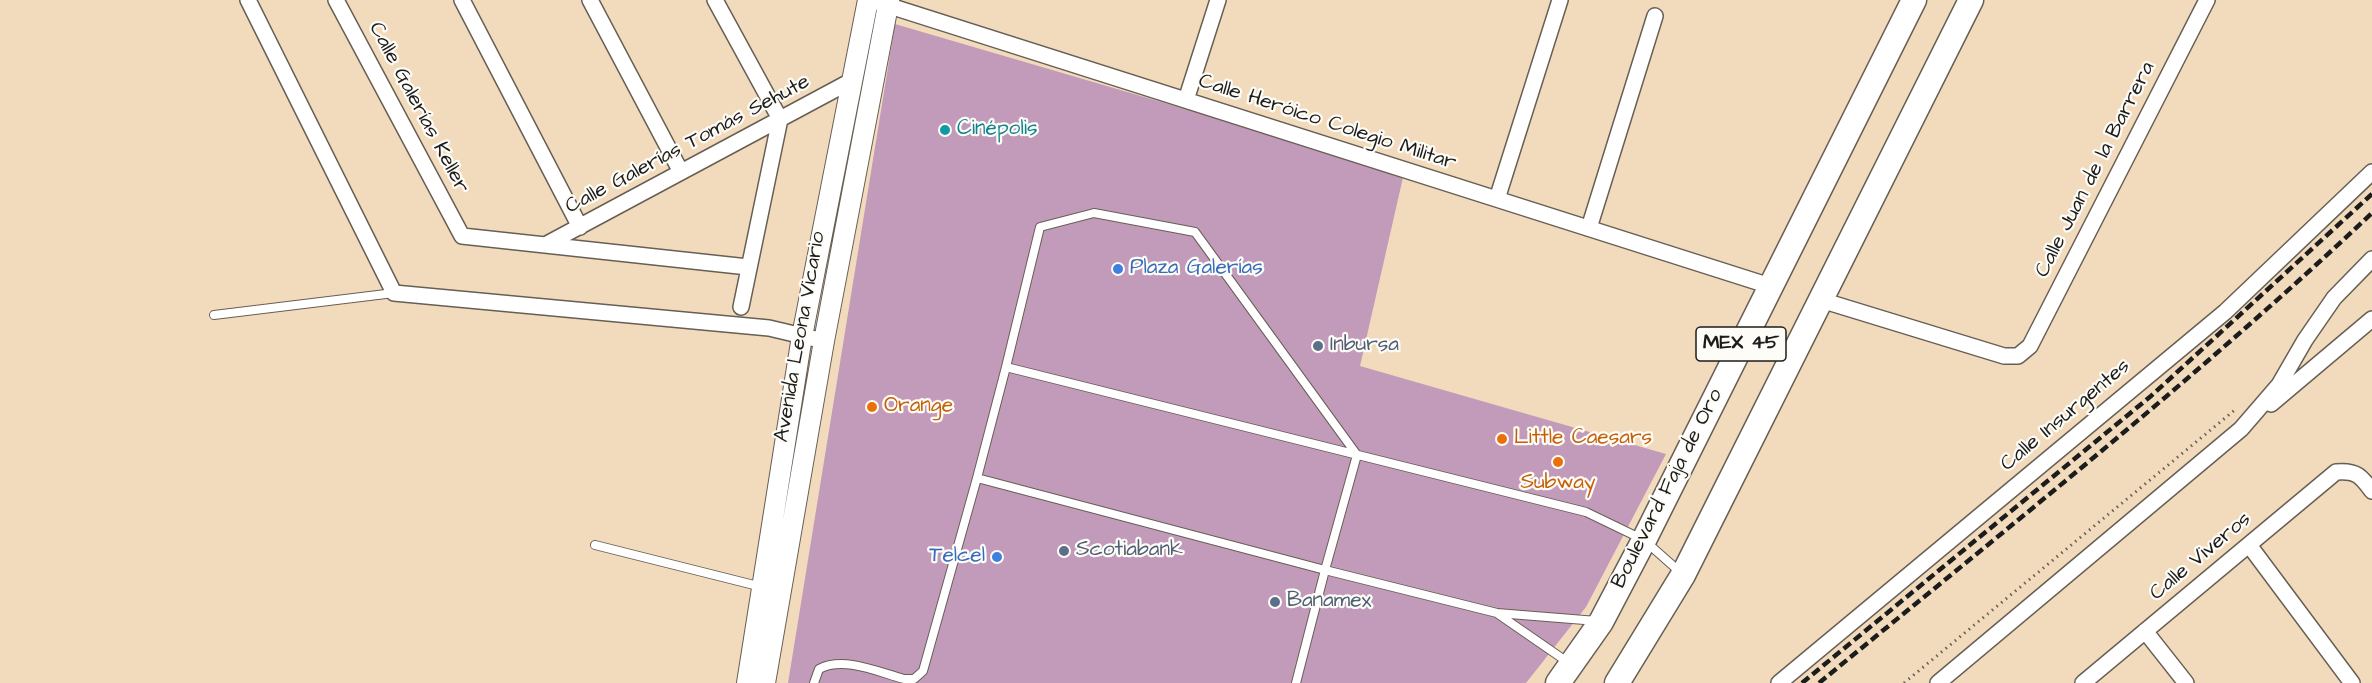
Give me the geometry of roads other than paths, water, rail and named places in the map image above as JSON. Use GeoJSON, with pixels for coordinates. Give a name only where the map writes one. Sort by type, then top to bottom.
{"type":"FeatureCollection","features":[{"type":"Feature","properties":{"kind":"main road","name":"Boulevard Faja de Oro"},"geometry":{"type":"LineString","coordinates":[[1565,674],[1601,622],[1644,540],[1914,0]]}},
{"type":"Feature","properties":{"kind":"main road","name":"MEX 45"},"geometry":{"type":"LineString","coordinates":[[1617,683],[1683,575],[1971,0]]}},
{"type":"Feature","properties":{"kind":"street"},"geometry":{"type":"LineString","coordinates":[[248,0],[394,293],[769,328],[824,341]]}},
{"type":"Feature","properties":{"kind":"street","name":"Calle Galerías Keller"},"geometry":{"type":"LineString","coordinates":[[336,0],[462,236],[545,245]]}},
{"type":"Feature","properties":{"kind":"street"},"geometry":{"type":"LineString","coordinates":[[462,0],[580,227]]}},
{"type":"Feature","properties":{"kind":"street"},"geometry":{"type":"LineString","coordinates":[[590,0],[681,172]]}},
{"type":"Feature","properties":{"kind":"street"},"geometry":{"type":"LineString","coordinates":[[715,0],[780,119],[741,307]]}},
{"type":"Feature","properties":{"kind":"street"},"geometry":{"type":"LineString","coordinates":[[1186,100],[1218,0]]}},
{"type":"Feature","properties":{"kind":"street"},"geometry":{"type":"LineString","coordinates":[[1497,199],[1560,0]]}},
{"type":"Feature","properties":{"kind":"street","name":"Calle Juan de la Barrera"},"geometry":{"type":"LineString","coordinates":[[1821,300],[2004,356],[2018,356],[2030,346],[2207,0]]}},
{"type":"Feature","properties":{"kind":"street","name":"Calle Heróico Colegio Militar"},"geometry":{"type":"LineString","coordinates":[[879,1],[1770,286]]}},
{"type":"Feature","properties":{"kind":"street","name":"Avenida Leona Vicario"},"geometry":{"type":"LineString","coordinates":[[765,683],[772,589],[802,336],[852,81],[879,1]]}},
{"type":"Feature","properties":{"kind":"street","name":"Avenida Leona Vicario"},"geometry":{"type":"LineString","coordinates":[[747,683],[772,589],[824,341],[879,1]]}},
{"type":"Feature","properties":{"kind":"street"},"geometry":{"type":"LineString","coordinates":[[1589,228],[1655,16]]}},
{"type":"Feature","properties":{"kind":"street","name":"Calle Galerías Tomás Sehute"},"geometry":{"type":"LineString","coordinates":[[545,245],[852,81]]}},
{"type":"Feature","properties":{"kind":"street","name":"Calle Insurgentes"},"geometry":{"type":"LineString","coordinates":[[1779,683],[2225,312],[2372,172]]}},
{"type":"Feature","properties":{"kind":"street"},"geometry":{"type":"LineString","coordinates":[[545,245],[748,267]]}},
{"type":"Feature","properties":{"kind":"street"},"geometry":{"type":"LineString","coordinates":[[2241,429],[2279,385],[2305,340],[2334,298],[2372,259]]}},
{"type":"Feature","properties":{"kind":"street"},"geometry":{"type":"LineString","coordinates":[[1938,683],[2372,319]]}},
{"type":"Feature","properties":{"kind":"street","name":"Calle Viveros"},"geometry":{"type":"LineString","coordinates":[[2083,683],[2336,472],[2349,471],[2359,474],[2372,491]]}},
{"type":"Feature","properties":{"kind":"street"},"geometry":{"type":"LineString","coordinates":[[2249,545],[2352,683]]}},
{"type":"Feature","properties":{"kind":"street"},"geometry":{"type":"LineString","coordinates":[[2145,631],[2186,683]]}},
{"type":"Feature","properties":{"kind":"lane"},"geometry":{"type":"LineString","coordinates":[[814,683],[819,669],[843,663],[904,680],[914,679],[922,671],[977,478],[1040,227],[1094,213],[1195,232],[1357,455]]}},
{"type":"Feature","properties":{"kind":"lane"},"geometry":{"type":"LineString","coordinates":[[214,315],[394,293]]}},
{"type":"Feature","properties":{"kind":"lane"},"geometry":{"type":"LineString","coordinates":[[1006,367],[1586,512],[1644,540],[1683,575]]}},
{"type":"Feature","properties":{"kind":"lane"},"geometry":{"type":"LineString","coordinates":[[1296,683],[1357,455]]}},
{"type":"Feature","properties":{"kind":"lane"},"geometry":{"type":"LineString","coordinates":[[977,478],[1497,613],[1601,622]]}},
{"type":"Feature","properties":{"kind":"lane"},"geometry":{"type":"LineString","coordinates":[[595,545],[772,589]]}},
{"type":"Feature","properties":{"kind":"lane"},"geometry":{"type":"LineString","coordinates":[[1497,613],[1565,674]]}},
{"type":"Feature","properties":{"kind":"railway"},"geometry":{"type":"LineString","coordinates":[[1802,683],[2151,396],[2372,194]]}},
{"type":"Feature","properties":{"kind":"railway"},"geometry":{"type":"LineString","coordinates":[[1819,683],[2169,394],[2238,335],[2372,213]]}},
{"type":"Feature","properties":{"kind":"place","name":"Cinépolis"},"geometry":{"type":"Point","coordinates":[945,130]}},
{"type":"Feature","properties":{"kind":"place","name":"Plaza Galerías"},"geometry":{"type":"Point","coordinates":[1118,269]}},
{"type":"Feature","properties":{"kind":"place","name":"Inbursa"},"geometry":{"type":"Point","coordinates":[1318,346]}},
{"type":"Feature","properties":{"kind":"place","name":"Orange"},"geometry":{"type":"Point","coordinates":[872,407]}},
{"type":"Feature","properties":{"kind":"place","name":"Little Caesars"},"geometry":{"type":"Point","coordinates":[1502,439]}},
{"type":"Feature","properties":{"kind":"place","name":"Subway"},"geometry":{"type":"Point","coordinates":[1558,462]}},
{"type":"Feature","properties":{"kind":"place","name":"Scotiabank"},"geometry":{"type":"Point","coordinates":[1064,551]}},
{"type":"Feature","properties":{"kind":"place","name":"Telcel"},"geometry":{"type":"Point","coordinates":[997,557]}},
{"type":"Feature","properties":{"kind":"place","name":"Banamex"},"geometry":{"type":"Point","coordinates":[1275,602]}}]}
